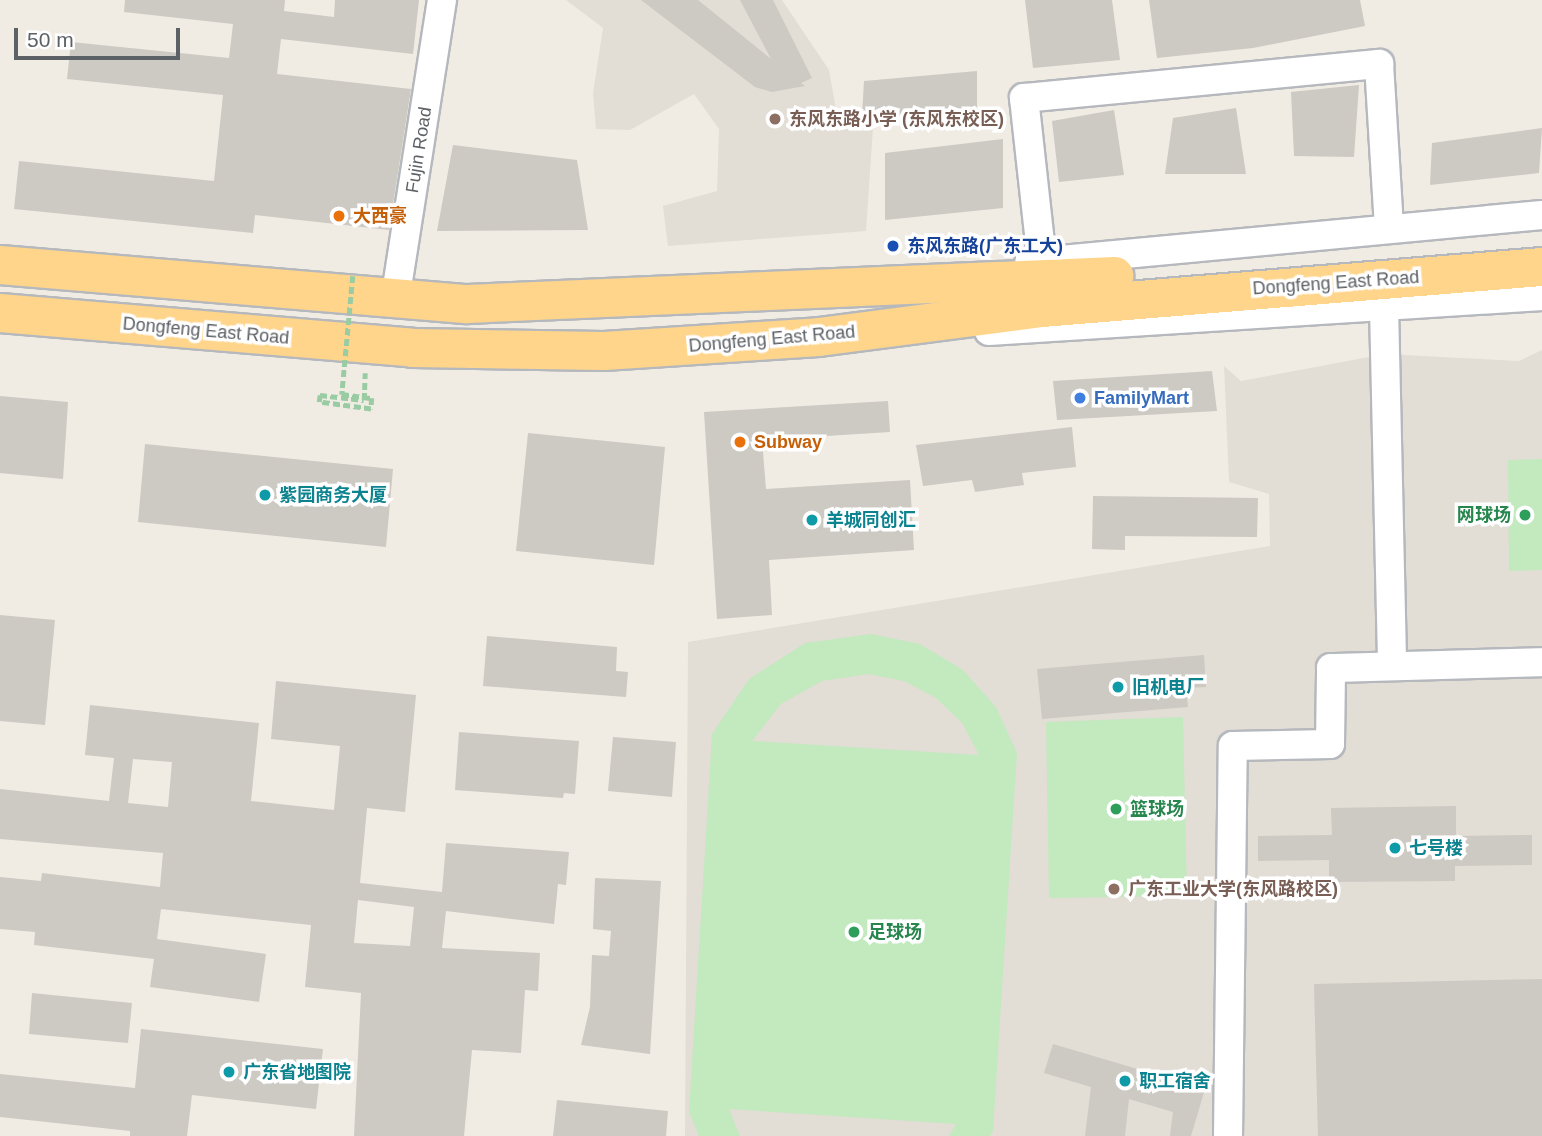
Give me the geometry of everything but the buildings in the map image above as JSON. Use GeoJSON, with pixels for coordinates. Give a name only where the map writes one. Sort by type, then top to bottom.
{"type":"FeatureCollection","features":[{"type":"Feature","properties":{"kind":"highway","name":"Dongfeng East Road"},"geometry":{"type":"LineString","coordinates":[[0,265],[395,300],[559,303],[818,288],[1038,281],[1542,243]]}},
{"type":"Feature","properties":{"kind":"highway","name":"Dongfeng East Road"},"geometry":{"type":"LineString","coordinates":[[0,313],[475,352],[604,351],[819,338],[1042,308],[1542,267]]}},
{"type":"Feature","properties":{"kind":"street","name":"Fujin Road"},"geometry":{"type":"LineString","coordinates":[[395,300],[442,0]]}},
{"type":"Feature","properties":{"kind":"street"},"geometry":{"type":"LineString","coordinates":[[1042,261],[1024,98],[1379,64],[1389,228]]}},
{"type":"Feature","properties":{"kind":"street"},"geometry":{"type":"LineString","coordinates":[[818,288],[1042,261],[1542,215]]}},
{"type":"Feature","properties":{"kind":"street"},"geometry":{"type":"LineString","coordinates":[[819,338],[1061,328],[1542,296]]}},
{"type":"Feature","properties":{"kind":"street"},"geometry":{"type":"LineString","coordinates":[[1384,307],[1392,666]]}},
{"type":"Feature","properties":{"kind":"street"},"geometry":{"type":"LineString","coordinates":[[1228,1136],[1233,746],[1330,744],[1331,668],[1542,662]]}},
{"type":"Feature","properties":{"kind":"path"},"geometry":{"type":"LineString","coordinates":[[353,276],[342,394],[372,398],[371,409],[319,402],[320,395],[364,400]]}},
{"type":"Feature","properties":{"kind":"shaded area","name":"东风东路小学 (东风东校区)"},"geometry":{"type":"Polygon","coordinates":[[[566,0],[782,0],[829,70],[839,127],[873,128],[866,231],[668,246],[663,206],[717,191],[719,129],[694,94],[630,130],[596,129],[593,93],[603,28],[566,0]]]}},
{"type":"Feature","properties":{"kind":"shaded area","name":"广东工业大学(东风路校区)"},"geometry":{"type":"Polygon","coordinates":[[[1542,350],[1542,1136],[685,1136],[688,642],[1270,546],[1269,494],[1229,482],[1224,366],[1241,381],[1385,354],[1519,361],[1542,350]]]}},
{"type":"Feature","properties":{"kind":"green space","name":"网球场"},"geometry":{"type":"Polygon","coordinates":[[[1542,459],[1542,570],[1509,571],[1508,460],[1542,459]]]}},
{"type":"Feature","properties":{"kind":"green space","name":"足球场"},"geometry":{"type":"Polygon","coordinates":[[[871,634],[920,644],[963,670],[996,707],[1017,753],[993,1131],[990,1136],[949,1136],[956,1124],[729,1109],[740,1136],[699,1136],[689,1112],[712,734],[749,679],[805,643],[871,634]],[[868,674],[822,681],[781,704],[752,741],[979,755],[962,723],[936,698],[904,681],[868,674]]]}},
{"type":"Feature","properties":{"kind":"green space","name":"篮球场"},"geometry":{"type":"Polygon","coordinates":[[[1183,717],[1187,896],[1049,898],[1046,722],[1183,717]]]}},
{"type":"Feature","properties":{"kind":"place","name":"东风东路小学 (东风东校区)"},"geometry":{"type":"Point","coordinates":[775,119]}},
{"type":"Feature","properties":{"kind":"place","name":"大西豪"},"geometry":{"type":"Point","coordinates":[339,216]}},
{"type":"Feature","properties":{"kind":"place","name":"东风东路(广东工大)"},"geometry":{"type":"Point","coordinates":[893,246]}},
{"type":"Feature","properties":{"kind":"place","name":"FamilyMart"},"geometry":{"type":"Point","coordinates":[1080,398]}},
{"type":"Feature","properties":{"kind":"place","name":"Subway"},"geometry":{"type":"Point","coordinates":[740,442]}},
{"type":"Feature","properties":{"kind":"place","name":"紫园商务大厦"},"geometry":{"type":"Point","coordinates":[265,495]}},
{"type":"Feature","properties":{"kind":"place","name":"网球场"},"geometry":{"type":"Point","coordinates":[1525,515]}},
{"type":"Feature","properties":{"kind":"place","name":"羊城同创汇"},"geometry":{"type":"Point","coordinates":[812,520]}},
{"type":"Feature","properties":{"kind":"place","name":"旧机电厂"},"geometry":{"type":"Point","coordinates":[1118,687]}},
{"type":"Feature","properties":{"kind":"place","name":"篮球场"},"geometry":{"type":"Point","coordinates":[1116,809]}},
{"type":"Feature","properties":{"kind":"place","name":"七号楼"},"geometry":{"type":"Point","coordinates":[1395,848]}},
{"type":"Feature","properties":{"kind":"place","name":"广东工业大学(东风路校区)"},"geometry":{"type":"Point","coordinates":[1114,889]}},
{"type":"Feature","properties":{"kind":"place","name":"足球场"},"geometry":{"type":"Point","coordinates":[854,932]}},
{"type":"Feature","properties":{"kind":"place","name":"广东省地图院"},"geometry":{"type":"Point","coordinates":[229,1072]}},
{"type":"Feature","properties":{"kind":"place","name":"职工宿舍"},"geometry":{"type":"Point","coordinates":[1125,1081]}}]}
